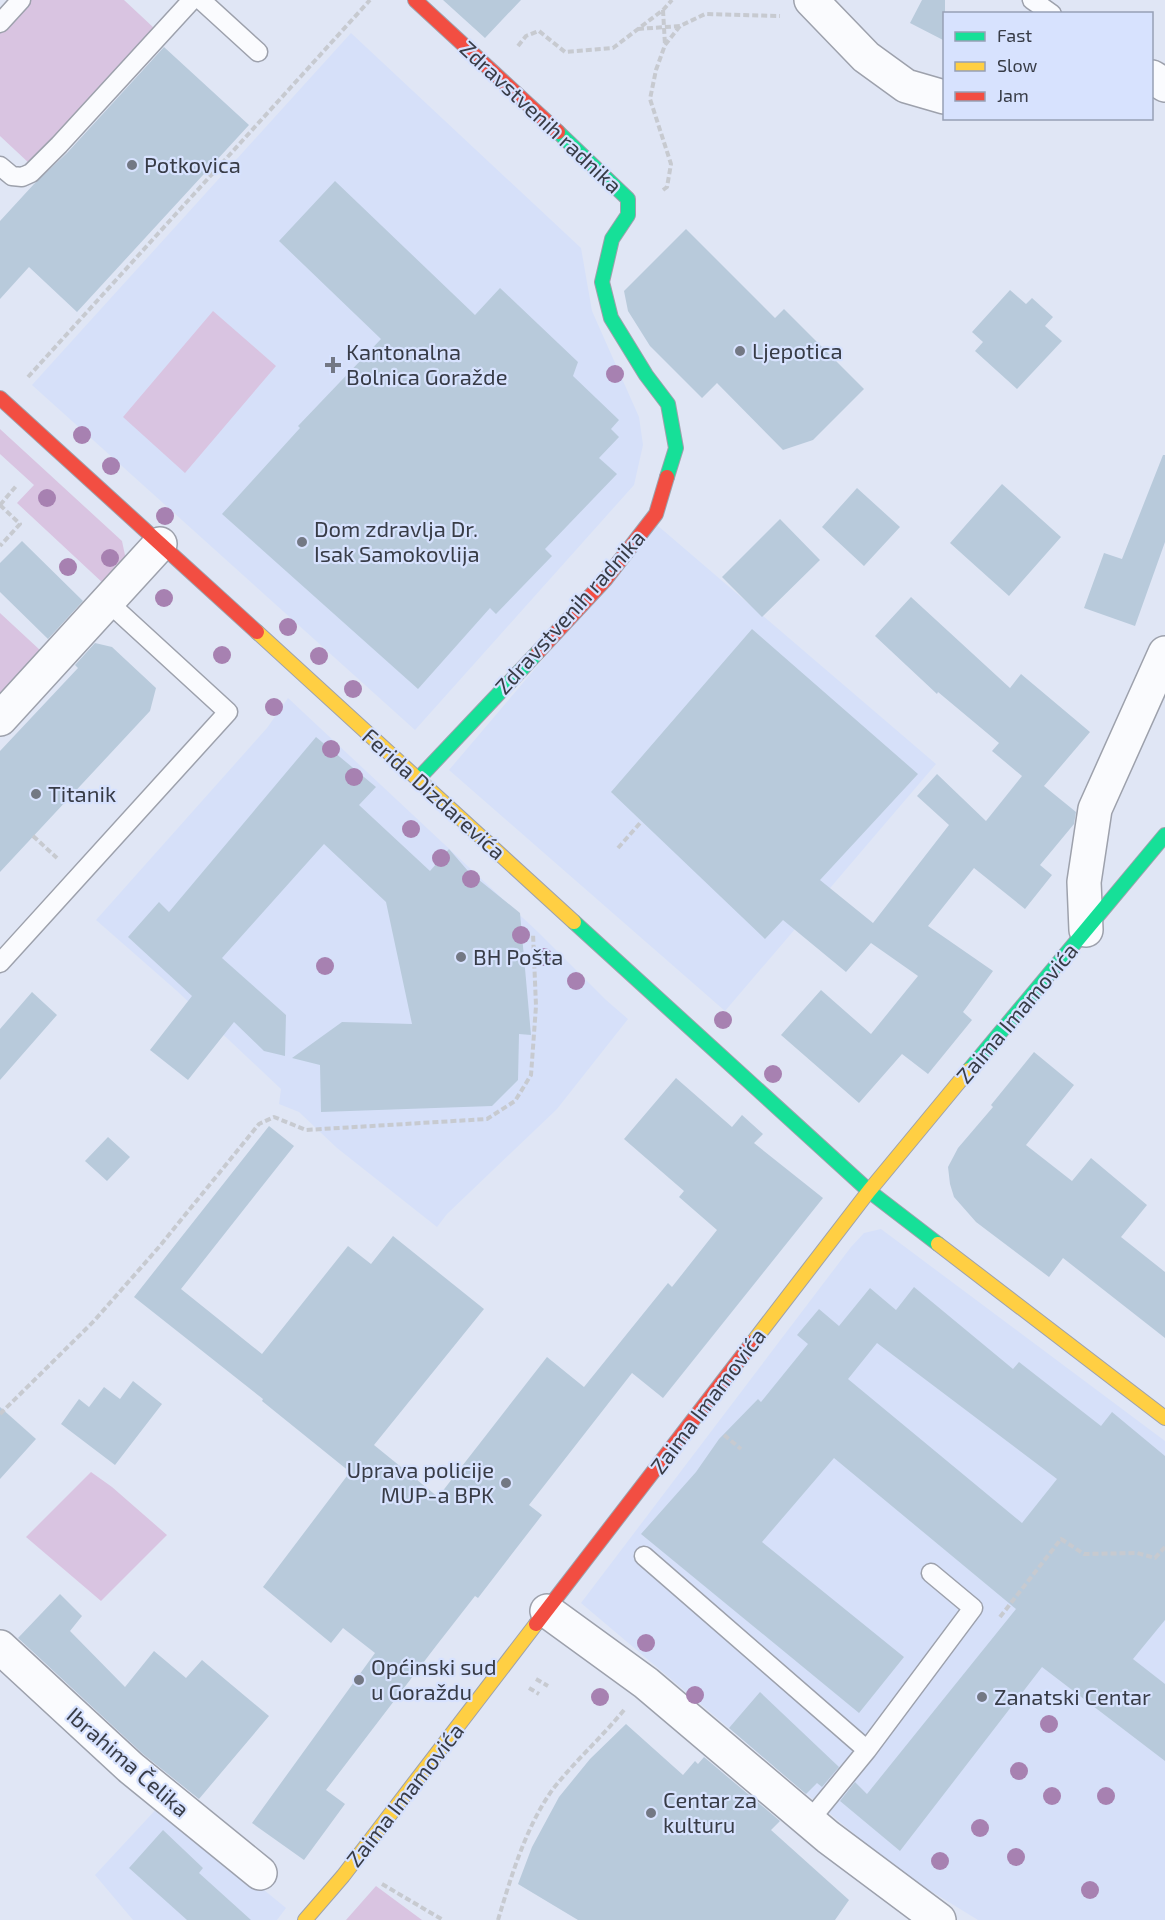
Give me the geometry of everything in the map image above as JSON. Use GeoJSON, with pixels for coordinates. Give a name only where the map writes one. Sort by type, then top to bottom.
{"type":"FeatureCollection","features":[{"type":"Feature","properties":{"kind":"street","name":"Zdravstvenih radnika"},"geometry":{"type":"LineString","coordinates":[[415,0],[628,199],[628,215],[612,239],[602,282],[611,318],[646,375],[668,404],[676,448],[656,514],[605,580],[418,779]]}},
{"type":"Feature","properties":{"kind":"street"},"geometry":{"type":"LineString","coordinates":[[816,5],[866,57],[906,86],[943,96]]}},
{"type":"Feature","properties":{"kind":"street","name":"Ferida Dizdarevića"},"geometry":{"type":"LineString","coordinates":[[2,400],[869,1191]]}},
{"type":"Feature","properties":{"kind":"street"},"geometry":{"type":"LineString","coordinates":[[0,719],[160,544]]}},
{"type":"Feature","properties":{"kind":"street"},"geometry":{"type":"LineString","coordinates":[[1086,930],[1084,882],[1095,809],[1165,654]]}},
{"type":"Feature","properties":{"kind":"street","name":"Zaima Imamovića"},"geometry":{"type":"LineString","coordinates":[[305,1920],[337,1884],[869,1191],[1165,835]]}},
{"type":"Feature","properties":{"kind":"street"},"geometry":{"type":"LineString","coordinates":[[869,1191],[1165,1418]]}},
{"type":"Feature","properties":{"kind":"street"},"geometry":{"type":"LineString","coordinates":[[547,1611],[646,1683],[828,1837],[939,1920]]}},
{"type":"Feature","properties":{"kind":"street","name":"Ibrahima Čelika"},"geometry":{"type":"LineString","coordinates":[[0,1647],[131,1768],[260,1873]]}},
{"type":"Feature","properties":{"kind":"lane"},"geometry":{"type":"LineString","coordinates":[[0,23],[21,0]]}},
{"type":"Feature","properties":{"kind":"lane"},"geometry":{"type":"LineString","coordinates":[[0,166],[12,176],[22,177],[31,173],[192,0]]}},
{"type":"Feature","properties":{"kind":"lane"},"geometry":{"type":"LineString","coordinates":[[201,0],[258,52]]}},
{"type":"Feature","properties":{"kind":"lane"},"geometry":{"type":"LineString","coordinates":[[1032,0],[1049,12]]}},
{"type":"Feature","properties":{"kind":"lane"},"geometry":{"type":"LineString","coordinates":[[0,963],[228,712],[108,602]]}},
{"type":"Feature","properties":{"kind":"lane"},"geometry":{"type":"LineString","coordinates":[[644,1556],[867,1750]]}},
{"type":"Feature","properties":{"kind":"lane"},"geometry":{"type":"LineString","coordinates":[[809,1821],[867,1750],[974,1608],[931,1573]]}},
{"type":"Feature","properties":{"kind":"path"},"geometry":{"type":"LineString","coordinates":[[2,400],[370,0]]}},
{"type":"Feature","properties":{"kind":"path"},"geometry":{"type":"LineString","coordinates":[[486,64],[511,53],[526,36],[538,31],[565,52],[613,48],[663,10],[672,0]]}},
{"type":"Feature","properties":{"kind":"path"},"geometry":{"type":"LineString","coordinates":[[638,29],[680,26],[705,14],[767,17],[816,5]]}},
{"type":"Feature","properties":{"kind":"path"},"geometry":{"type":"LineString","coordinates":[[663,10],[665,45]]}},
{"type":"Feature","properties":{"kind":"path"},"geometry":{"type":"LineString","coordinates":[[628,215],[667,187],[671,164],[650,99],[656,70],[665,45],[680,26]]}},
{"type":"Feature","properties":{"kind":"path"},"geometry":{"type":"LineString","coordinates":[[0,546],[20,524],[0,505],[17,485]]}},
{"type":"Feature","properties":{"kind":"path"},"geometry":{"type":"LineString","coordinates":[[618,848],[641,822]]}},
{"type":"Feature","properties":{"kind":"path"},"geometry":{"type":"LineString","coordinates":[[0,1414],[94,1321],[259,1124],[274,1117],[306,1130],[487,1119],[515,1101],[531,1075],[536,1006],[530,881]]}},
{"type":"Feature","properties":{"kind":"path"},"geometry":{"type":"LineString","coordinates":[[995,1623],[1061,1539],[1084,1554],[1137,1553],[1155,1558],[1165,1547]]}},
{"type":"Feature","properties":{"kind":"path"},"geometry":{"type":"LineString","coordinates":[[498,1920],[525,1841],[552,1791],[646,1683]]}},
{"type":"Feature","properties":{"kind":"path"},"geometry":{"type":"LineString","coordinates":[[385,1884],[443,1920]]}},
{"type":"Feature","properties":{"kind":"shaded area"},"geometry":{"type":"Polygon","coordinates":[[[29,0],[124,0],[154,28],[30,164],[0,136],[0,32],[29,0]]]}},
{"type":"Feature","properties":{"kind":"shaded area","name":"Kantonalna Bolnica Goražde"},"geometry":{"type":"Polygon","coordinates":[[[351,33],[581,248],[592,311],[639,417],[643,445],[634,485],[415,730],[32,385],[351,33]]]}},
{"type":"Feature","properties":{"kind":"shaded area"},"geometry":{"type":"Polygon","coordinates":[[[213,311],[276,366],[185,473],[123,417],[213,311]]]}},
{"type":"Feature","properties":{"kind":"shaded area"},"geometry":{"type":"Polygon","coordinates":[[[0,429],[122,541],[126,560],[104,584],[17,503],[34,485],[0,454],[0,429]]]}},
{"type":"Feature","properties":{"kind":"shaded area"},"geometry":{"type":"Polygon","coordinates":[[[657,525],[936,764],[725,1011],[449,770],[657,525]]]}},
{"type":"Feature","properties":{"kind":"shaded area"},"geometry":{"type":"Polygon","coordinates":[[[0,613],[41,651],[0,696],[0,613]]]}},
{"type":"Feature","properties":{"kind":"shaded area"},"geometry":{"type":"Polygon","coordinates":[[[288,698],[628,1019],[557,1109],[447,1214],[437,1227],[337,1148],[299,1112],[279,1104],[281,1089],[177,991],[96,920],[267,728],[288,698]]]}},
{"type":"Feature","properties":{"kind":"shaded area"},"geometry":{"type":"Polygon","coordinates":[[[881,1229],[1165,1441],[1165,1920],[978,1920],[898,1871],[581,1603],[851,1247],[864,1233],[881,1229]]]}},
{"type":"Feature","properties":{"kind":"shaded area"},"geometry":{"type":"Polygon","coordinates":[[[91,1472],[112,1487],[167,1535],[101,1601],[26,1537],[91,1472]]]}},
{"type":"Feature","properties":{"kind":"shaded area"},"geometry":{"type":"Polygon","coordinates":[[[160,1805],[286,1908],[277,1920],[133,1920],[95,1875],[160,1805]]]}},
{"type":"Feature","properties":{"kind":"shaded area"},"geometry":{"type":"Polygon","coordinates":[[[376,1886],[422,1920],[346,1920],[376,1886]]]}},
{"type":"Feature","properties":{"kind":"building"},"geometry":{"type":"Polygon","coordinates":[[[443,0],[521,0],[485,38],[443,0]]]}},
{"type":"Feature","properties":{"kind":"building"},"geometry":{"type":"Polygon","coordinates":[[[922,0],[945,0],[943,40],[910,23],[922,0]]]}},
{"type":"Feature","properties":{"kind":"building","name":"Potkovica"},"geometry":{"type":"Polygon","coordinates":[[[164,47],[249,125],[77,312],[29,267],[0,299],[0,221],[67,153],[164,47]]]}},
{"type":"Feature","properties":{"kind":"building"},"geometry":{"type":"Polygon","coordinates":[[[335,181],[475,315],[500,288],[578,362],[573,376],[619,420],[611,429],[619,437],[599,458],[617,474],[545,549],[552,556],[496,614],[490,608],[418,689],[222,514],[300,428],[298,426],[381,339],[279,241],[335,181]]]}},
{"type":"Feature","properties":{"kind":"building","name":"Ljepotica"},"geometry":{"type":"Polygon","coordinates":[[[686,229],[775,318],[784,309],[864,389],[813,440],[783,450],[717,383],[702,398],[650,346],[628,311],[624,291],[686,229]]]}},
{"type":"Feature","properties":{"kind":"building"},"geometry":{"type":"Polygon","coordinates":[[[1010,290],[1026,304],[1032,298],[1053,317],[1045,326],[1062,341],[1017,389],[975,351],[983,342],[972,332],[1010,290]]]}},
{"type":"Feature","properties":{"kind":"building"},"geometry":{"type":"Polygon","coordinates":[[[1163,455],[1165,455],[1165,542],[1135,626],[1084,608],[1104,553],[1122,559],[1163,455]]]}},
{"type":"Feature","properties":{"kind":"building"},"geometry":{"type":"Polygon","coordinates":[[[1002,484],[1061,537],[1009,596],[950,543],[1002,484]]]}},
{"type":"Feature","properties":{"kind":"building"},"geometry":{"type":"Polygon","coordinates":[[[857,488],[900,527],[864,566],[822,527],[857,488]]]}},
{"type":"Feature","properties":{"kind":"building"},"geometry":{"type":"Polygon","coordinates":[[[780,519],[820,560],[762,617],[722,577],[780,519]]]}},
{"type":"Feature","properties":{"kind":"building"},"geometry":{"type":"Polygon","coordinates":[[[22,541],[83,601],[48,639],[0,592],[0,563],[22,541]]]}},
{"type":"Feature","properties":{"kind":"building"},"geometry":{"type":"Polygon","coordinates":[[[911,597],[1010,688],[1021,674],[1090,732],[1044,786],[1076,812],[1074,824],[1040,865],[1052,875],[1025,909],[974,868],[928,926],[993,971],[963,1012],[972,1020],[928,1074],[902,1054],[859,1103],[781,1035],[821,990],[871,1034],[918,976],[871,943],[846,972],[783,920],[765,939],[611,792],[752,629],[918,774],[820,880],[873,923],[949,825],[917,796],[937,774],[986,821],[1022,776],[992,751],[999,743],[938,692],[937,694],[875,636],[911,597]]]}},
{"type":"Feature","properties":{"kind":"building","name":"Titanik"},"geometry":{"type":"Polygon","coordinates":[[[95,643],[112,647],[156,688],[150,711],[0,872],[0,751],[78,668],[75,665],[95,643]]]}},
{"type":"Feature","properties":{"kind":"building"},"geometry":{"type":"Polygon","coordinates":[[[316,737],[376,787],[359,805],[430,871],[449,849],[468,871],[520,913],[531,1035],[519,1034],[518,1080],[492,1106],[321,1112],[320,1065],[292,1058],[342,1022],[412,1024],[386,902],[324,844],[222,958],[286,1015],[285,1056],[264,1051],[234,1022],[188,1080],[150,1050],[192,996],[128,937],[159,902],[169,912],[316,737]]]}},
{"type":"Feature","properties":{"kind":"building"},"geometry":{"type":"Polygon","coordinates":[[[32,992],[57,1015],[0,1080],[0,1029],[32,992]]]}},
{"type":"Feature","properties":{"kind":"building"},"geometry":{"type":"Polygon","coordinates":[[[1034,1052],[1074,1085],[1026,1145],[1072,1181],[1091,1158],[1147,1205],[1121,1237],[1165,1272],[1165,1338],[1063,1258],[1049,1277],[976,1222],[954,1197],[948,1167],[958,1148],[993,1107],[991,1105],[1034,1052]]]}},
{"type":"Feature","properties":{"kind":"building"},"geometry":{"type":"Polygon","coordinates":[[[676,1078],[732,1127],[742,1115],[763,1134],[754,1143],[823,1198],[663,1398],[632,1373],[529,1505],[542,1515],[478,1598],[475,1596],[326,1790],[345,1804],[304,1860],[252,1823],[375,1653],[343,1628],[331,1643],[263,1587],[350,1472],[262,1401],[263,1399],[134,1297],[269,1126],[294,1146],[181,1289],[262,1354],[348,1246],[371,1264],[393,1236],[484,1309],[374,1445],[438,1497],[547,1357],[584,1387],[668,1283],[672,1287],[717,1230],[679,1197],[684,1191],[624,1139],[676,1078]]]}},
{"type":"Feature","properties":{"kind":"building"},"geometry":{"type":"Polygon","coordinates":[[[108,1137],[130,1157],[107,1181],[85,1161],[108,1137]]]}},
{"type":"Feature","properties":{"kind":"building"},"geometry":{"type":"Polygon","coordinates":[[[914,1287],[1013,1369],[1019,1362],[1101,1426],[1112,1412],[1165,1456],[1165,1620],[1133,1659],[1165,1684],[1165,1761],[1042,1667],[900,1851],[840,1801],[855,1782],[867,1794],[1016,1609],[834,1458],[762,1542],[904,1657],[859,1713],[641,1534],[696,1472],[719,1439],[758,1399],[761,1402],[808,1344],[797,1335],[819,1309],[839,1326],[870,1288],[896,1310],[914,1287]],[[877,1343],[848,1379],[1022,1523],[1057,1479],[877,1343]]]}},
{"type":"Feature","properties":{"kind":"building"},"geometry":{"type":"Polygon","coordinates":[[[133,1381],[162,1404],[115,1465],[61,1424],[79,1399],[89,1407],[104,1387],[120,1399],[133,1381]]]}},
{"type":"Feature","properties":{"kind":"building"},"geometry":{"type":"Polygon","coordinates":[[[0,1407],[36,1439],[0,1479],[0,1407]]]}},
{"type":"Feature","properties":{"kind":"building"},"geometry":{"type":"Polygon","coordinates":[[[60,1594],[82,1616],[70,1631],[125,1687],[154,1651],[186,1678],[202,1660],[269,1716],[199,1799],[143,1754],[18,1638],[60,1594]]]}},
{"type":"Feature","properties":{"kind":"building"},"geometry":{"type":"Polygon","coordinates":[[[760,1692],[839,1767],[822,1787],[817,1783],[806,1794],[729,1728],[760,1692]]]}},
{"type":"Feature","properties":{"kind":"building","name":"Centar za kulturu"},"geometry":{"type":"Polygon","coordinates":[[[626,1724],[683,1775],[695,1761],[698,1764],[704,1757],[780,1821],[771,1830],[849,1900],[835,1920],[578,1920],[518,1884],[532,1847],[559,1797],[590,1759],[626,1724]]]}},
{"type":"Feature","properties":{"kind":"building"},"geometry":{"type":"Polygon","coordinates":[[[163,1830],[203,1868],[199,1873],[251,1920],[187,1920],[129,1868],[163,1830]]]}},
{"type":"Feature","properties":{"kind":"traffic: fast"},"geometry":{"type":"LineString","coordinates":[[558,132],[628,199],[628,215],[612,239],[602,282],[611,318],[646,375],[668,404],[676,448],[667,477]]}},
{"type":"Feature","properties":{"kind":"traffic: fast"},"geometry":{"type":"LineString","coordinates":[[418,779],[538,652]]}},
{"type":"Feature","properties":{"kind":"traffic: fast"},"geometry":{"type":"LineString","coordinates":[[969,1070],[1165,835]]}},
{"type":"Feature","properties":{"kind":"traffic: fast"},"geometry":{"type":"LineString","coordinates":[[574,922],[869,1191],[938,1244]]}},
{"type":"Feature","properties":{"kind":"traffic: slow"},"geometry":{"type":"LineString","coordinates":[[257,632],[574,922]]}},
{"type":"Feature","properties":{"kind":"traffic: slow"},"geometry":{"type":"LineString","coordinates":[[753,1342],[869,1191],[969,1070]]}},
{"type":"Feature","properties":{"kind":"traffic: slow"},"geometry":{"type":"LineString","coordinates":[[938,1244],[1165,1418]]}},
{"type":"Feature","properties":{"kind":"traffic: slow"},"geometry":{"type":"LineString","coordinates":[[305,1920],[343,1876],[536,1624]]}},
{"type":"Feature","properties":{"kind":"traffic: jam"},"geometry":{"type":"LineString","coordinates":[[415,0],[558,132]]}},
{"type":"Feature","properties":{"kind":"traffic: jam"},"geometry":{"type":"LineString","coordinates":[[0,398],[257,632]]}},
{"type":"Feature","properties":{"kind":"traffic: jam"},"geometry":{"type":"LineString","coordinates":[[538,652],[605,580],[656,514],[667,477]]}},
{"type":"Feature","properties":{"kind":"traffic: jam"},"geometry":{"type":"LineString","coordinates":[[536,1624],[753,1342]]}},
{"type":"Feature","properties":{"kind":"place","name":"Potkovica"},"geometry":{"type":"Point","coordinates":[132,165]}},
{"type":"Feature","properties":{"kind":"place","name":"Ljepotica"},"geometry":{"type":"Point","coordinates":[740,351]}},
{"type":"Feature","properties":{"kind":"place","name":"Kantonalna Bolnica Goražde"},"geometry":{"type":"Point","coordinates":[333,365]}},
{"type":"Feature","properties":{"kind":"place","name":"Dom zdravlja Dr. Isak Samokovlija"},"geometry":{"type":"Point","coordinates":[302,542]}},
{"type":"Feature","properties":{"kind":"place","name":"Titanik"},"geometry":{"type":"Point","coordinates":[36,794]}},
{"type":"Feature","properties":{"kind":"place","name":"BH Pošta"},"geometry":{"type":"Point","coordinates":[461,957]}},
{"type":"Feature","properties":{"kind":"place","name":"Uprava policije MUP-a BPK"},"geometry":{"type":"Point","coordinates":[506,1483]}},
{"type":"Feature","properties":{"kind":"place","name":"Općinski sud u Goraždu"},"geometry":{"type":"Point","coordinates":[359,1680]}},
{"type":"Feature","properties":{"kind":"place","name":"Zanatski Centar"},"geometry":{"type":"Point","coordinates":[982,1697]}},
{"type":"Feature","properties":{"kind":"place","name":"Centar za kulturu"},"geometry":{"type":"Point","coordinates":[651,1813]}}]}
